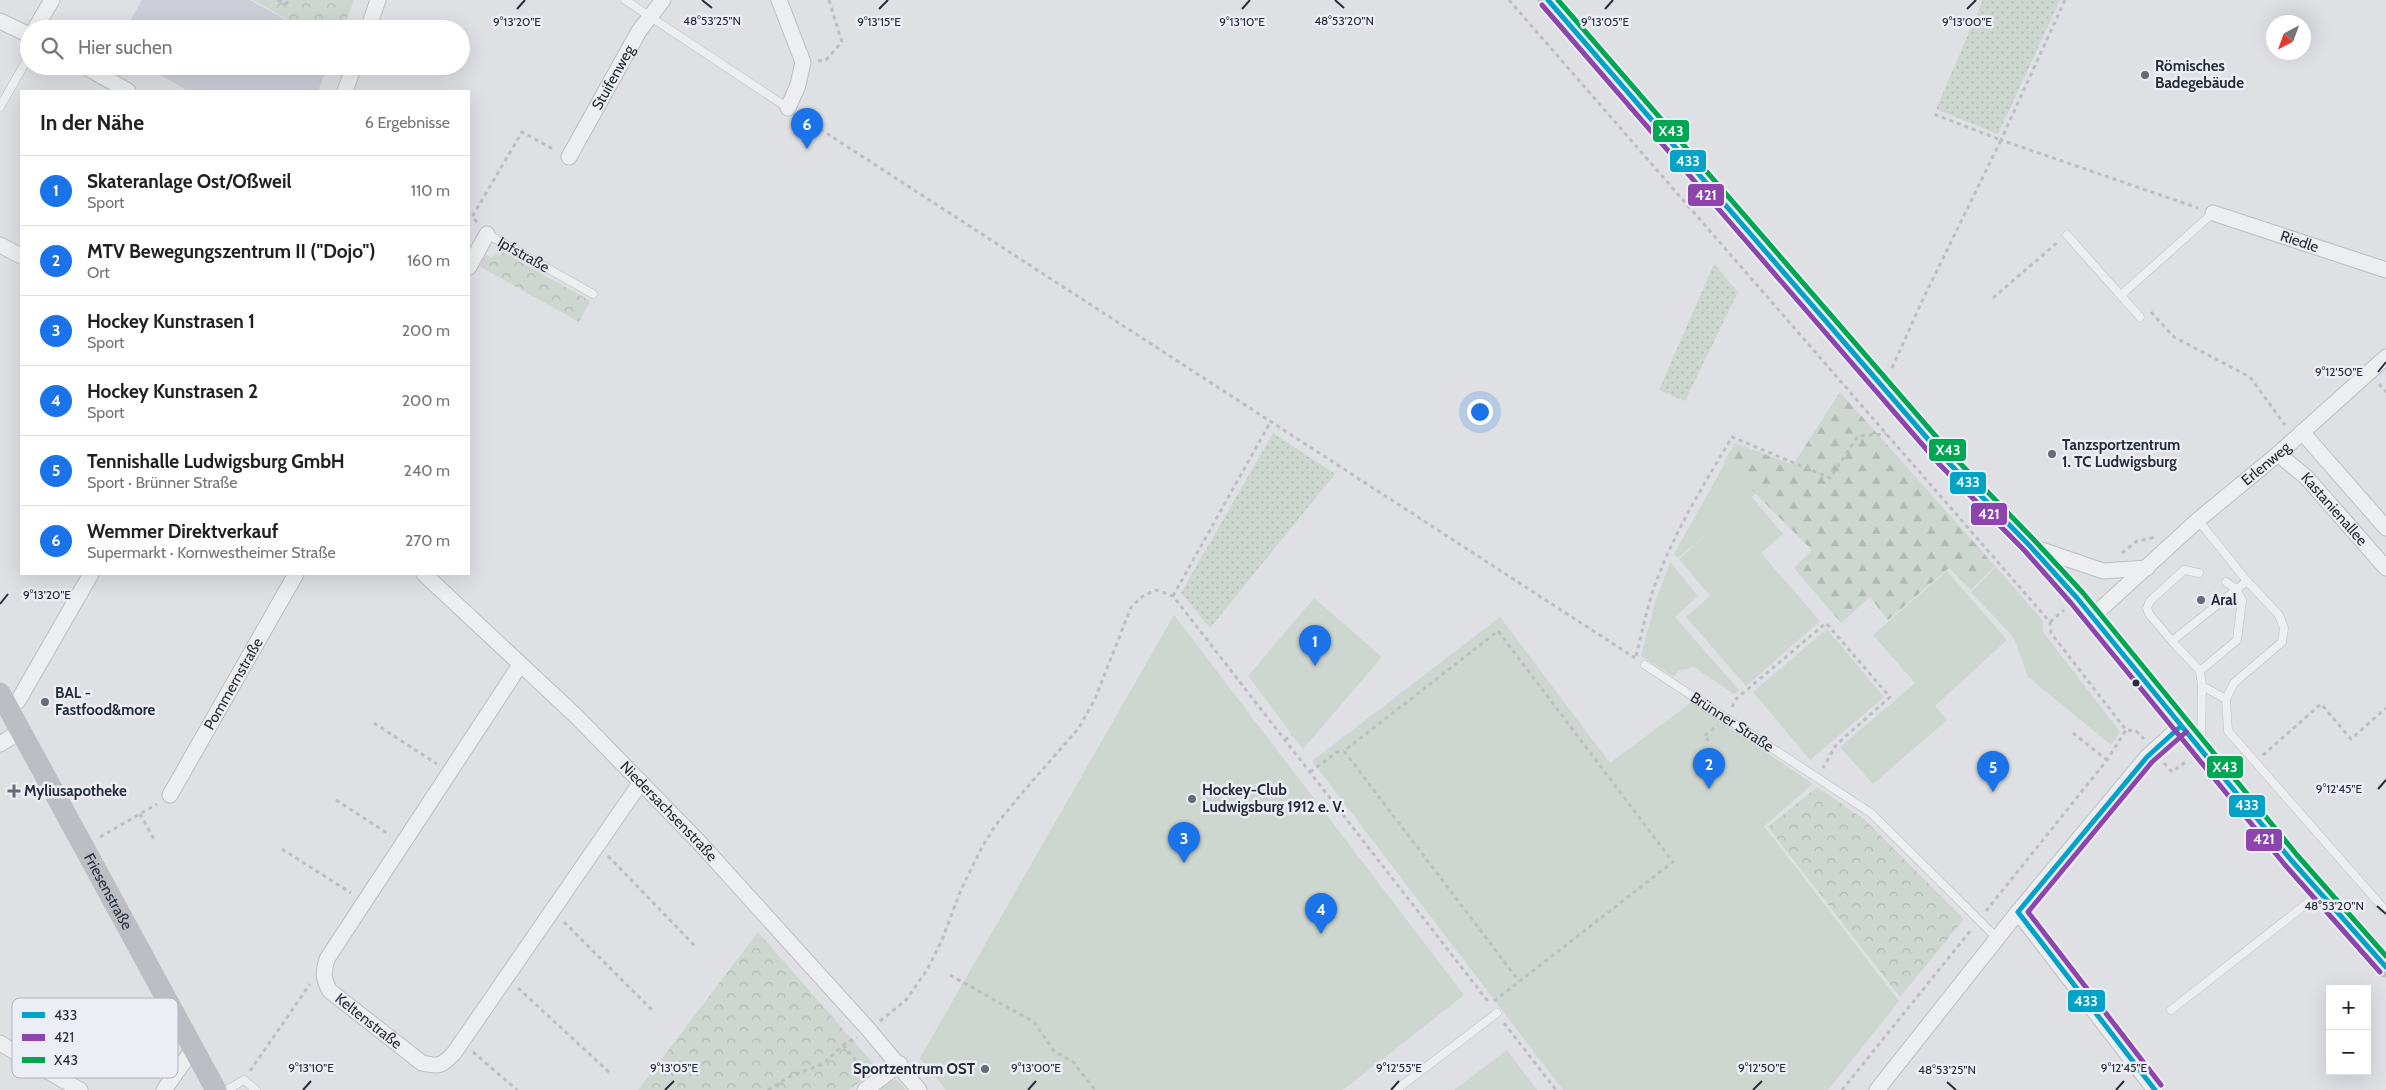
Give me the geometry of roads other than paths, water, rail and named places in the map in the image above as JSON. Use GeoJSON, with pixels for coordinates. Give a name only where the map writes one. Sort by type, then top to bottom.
{"type":"FeatureCollection","features":[{"type":"Feature","properties":{"kind":"main road"},"geometry":{"type":"LineString","coordinates":[[1548,0],[1952,466],[2030,546],[2092,617],[2320,893],[2386,967]]}},
{"type":"Feature","properties":{"kind":"main road","name":"Friesenstraße"},"geometry":{"type":"LineString","coordinates":[[3,700],[166,998]]}},
{"type":"Feature","properties":{"kind":"main road","name":"Friesenstraße"},"geometry":{"type":"LineString","coordinates":[[178,1021],[216,1090]]}},
{"type":"Feature","properties":{"kind":"street"},"geometry":{"type":"LineString","coordinates":[[40,20],[52,0]]}},
{"type":"Feature","properties":{"kind":"street"},"geometry":{"type":"LineString","coordinates":[[371,20],[378,0]]}},
{"type":"Feature","properties":{"kind":"street","name":"Stuifenweg"},"geometry":{"type":"LineString","coordinates":[[569,157],[649,17],[663,0]]}},
{"type":"Feature","properties":{"kind":"street"},"geometry":{"type":"LineString","coordinates":[[779,0],[803,62],[798,85],[788,108]]}},
{"type":"Feature","properties":{"kind":"street"},"geometry":{"type":"LineString","coordinates":[[0,21],[20,31]]}},
{"type":"Feature","properties":{"kind":"street"},"geometry":{"type":"LineString","coordinates":[[100,75],[126,90]]}},
{"type":"Feature","properties":{"kind":"street"},"geometry":{"type":"LineString","coordinates":[[345,90],[351,75]]}},
{"type":"Feature","properties":{"kind":"street","name":"Riedle"},"geometry":{"type":"LineString","coordinates":[[2213,213],[2386,270]]}},
{"type":"Feature","properties":{"kind":"street","name":"Ipfstraße"},"geometry":{"type":"LineString","coordinates":[[470,265],[487,234]]}},
{"type":"Feature","properties":{"kind":"street"},"geometry":{"type":"LineString","coordinates":[[0,245],[20,255]]}},
{"type":"Feature","properties":{"kind":"street","name":"Erlenweg"},"geometry":{"type":"LineString","coordinates":[[2092,617],[2198,520],[2278,454],[2386,357]]}},
{"type":"Feature","properties":{"kind":"street","name":"Kastanienallee"},"geometry":{"type":"LineString","coordinates":[[2302,432],[2386,528]]}},
{"type":"Feature","properties":{"kind":"street","name":"Kastanienallee"},"geometry":{"type":"LineString","coordinates":[[2278,454],[2306,477],[2386,568]]}},
{"type":"Feature","properties":{"kind":"street"},"geometry":{"type":"LineString","coordinates":[[2030,546],[2103,571],[2147,568]]}},
{"type":"Feature","properties":{"kind":"street"},"geometry":{"type":"LineString","coordinates":[[3,700],[18,701],[90,575]]}},
{"type":"Feature","properties":{"kind":"street","name":"Pommernstraße"},"geometry":{"type":"LineString","coordinates":[[170,795],[295,575]]}},
{"type":"Feature","properties":{"kind":"street","name":"Niedersachsenstraße"},"geometry":{"type":"LineString","coordinates":[[425,575],[582,722],[698,841],[900,1064],[919,1090]]}},
{"type":"Feature","properties":{"kind":"street","name":"Keltenstraße"},"geometry":{"type":"LineString","coordinates":[[520,665],[327,959],[323,971],[324,981],[330,991],[422,1063],[435,1066],[445,1062],[507,977],[641,782]]}},
{"type":"Feature","properties":{"kind":"street"},"geometry":{"type":"LineString","coordinates":[[1878,1090],[2018,912],[2147,757],[2181,726]]}},
{"type":"Feature","properties":{"kind":"street"},"geometry":{"type":"LineString","coordinates":[[0,744],[21,731]]}},
{"type":"Feature","properties":{"kind":"street"},"geometry":{"type":"LineString","coordinates":[[2018,912],[2154,1090]]}},
{"type":"Feature","properties":{"kind":"street"},"geometry":{"type":"LineString","coordinates":[[0,1044],[12,1051]]}},
{"type":"Feature","properties":{"kind":"street"},"geometry":{"type":"LineString","coordinates":[[178,1070],[193,1049]]}},
{"type":"Feature","properties":{"kind":"street"},"geometry":{"type":"LineString","coordinates":[[870,1087],[900,1064]]}},
{"type":"Feature","properties":{"kind":"street"},"geometry":{"type":"LineString","coordinates":[[59,1078],[80,1090]]}},
{"type":"Feature","properties":{"kind":"street"},"geometry":{"type":"LineString","coordinates":[[164,1090],[172,1078]]}},
{"type":"Feature","properties":{"kind":"lane"},"geometry":{"type":"LineString","coordinates":[[625,0],[788,108]]}},
{"type":"Feature","properties":{"kind":"lane"},"geometry":{"type":"LineString","coordinates":[[0,107],[20,72]]}},
{"type":"Feature","properties":{"kind":"lane"},"geometry":{"type":"LineString","coordinates":[[2121,295],[2213,213]]}},
{"type":"Feature","properties":{"kind":"lane","name":"Ipfstraße"},"geometry":{"type":"LineString","coordinates":[[487,234],[593,294]]}},
{"type":"Feature","properties":{"kind":"lane"},"geometry":{"type":"LineString","coordinates":[[2066,234],[2140,317]]}},
{"type":"Feature","properties":{"kind":"lane"},"geometry":{"type":"LineString","coordinates":[[2198,520],[2247,581],[2279,615],[2284,628],[2282,642],[2234,683],[2226,699],[2228,731],[2386,911]]}},
{"type":"Feature","properties":{"kind":"lane"},"geometry":{"type":"LineString","coordinates":[[2199,572],[2184,570],[2150,601],[2147,608],[2149,614],[2200,671],[2202,686],[2201,751]]}},
{"type":"Feature","properties":{"kind":"lane"},"geometry":{"type":"LineString","coordinates":[[2172,641],[2247,581]]}},
{"type":"Feature","properties":{"kind":"lane"},"geometry":{"type":"LineString","coordinates":[[2200,671],[2237,640],[2242,600],[2236,589],[2226,582]]}},
{"type":"Feature","properties":{"kind":"lane","name":"Brünner Straße"},"geometry":{"type":"LineString","coordinates":[[1645,665],[1871,813],[1998,938]]}},
{"type":"Feature","properties":{"kind":"lane"},"geometry":{"type":"LineString","coordinates":[[2202,686],[2226,699]]}},
{"type":"Feature","properties":{"kind":"lane"},"geometry":{"type":"LineString","coordinates":[[2171,1010],[2320,893]]}},
{"type":"Feature","properties":{"kind":"lane"},"geometry":{"type":"LineString","coordinates":[[1396,1090],[1497,1013]]}},
{"type":"Feature","properties":{"kind":"lane"},"geometry":{"type":"LineString","coordinates":[[227,1090],[244,1080],[256,1090]]}},
{"type":"Feature","properties":{"kind":"place","name":"Römisches Badegebäude"},"geometry":{"type":"Point","coordinates":[2145,75]}},
{"type":"Feature","properties":{"kind":"place","name":"Wemmer Direktverkauf"},"geometry":{"type":"Point","coordinates":[807,149]}},
{"type":"Feature","properties":{"kind":"place","name":"Tanzsportzentrum 1. TC Ludwigsburg"},"geometry":{"type":"Point","coordinates":[2052,454]}},
{"type":"Feature","properties":{"kind":"place","name":"Aral"},"geometry":{"type":"Point","coordinates":[2201,600]}},
{"type":"Feature","properties":{"kind":"place","name":"Skateranlage Ost/Oßweil"},"geometry":{"type":"Point","coordinates":[1315,666]}},
{"type":"Feature","properties":{"kind":"place","name":"BAL - Fastfood&more"},"geometry":{"type":"Point","coordinates":[45,702]}},
{"type":"Feature","properties":{"kind":"place","name":"MTV Bewegungszentrum II (\"Dojo\")"},"geometry":{"type":"Point","coordinates":[1709,789]}},
{"type":"Feature","properties":{"kind":"place","name":"Myliusapotheke"},"geometry":{"type":"Point","coordinates":[14,791]}},
{"type":"Feature","properties":{"kind":"place","name":"Tennishalle Ludwigsburg GmbH"},"geometry":{"type":"Point","coordinates":[1993,792]}},
{"type":"Feature","properties":{"kind":"place","name":"Hockey-Club Ludwigsburg 1912 e. V."},"geometry":{"type":"Point","coordinates":[1192,799]}},
{"type":"Feature","properties":{"kind":"place","name":"Hockey Kunstrasen 1"},"geometry":{"type":"Point","coordinates":[1184,863]}},
{"type":"Feature","properties":{"kind":"place","name":"Hockey Kunstrasen 2"},"geometry":{"type":"Point","coordinates":[1321,934]}},
{"type":"Feature","properties":{"kind":"place","name":"Sportzentrum OST"},"geometry":{"type":"Point","coordinates":[985,1069]}}]}
